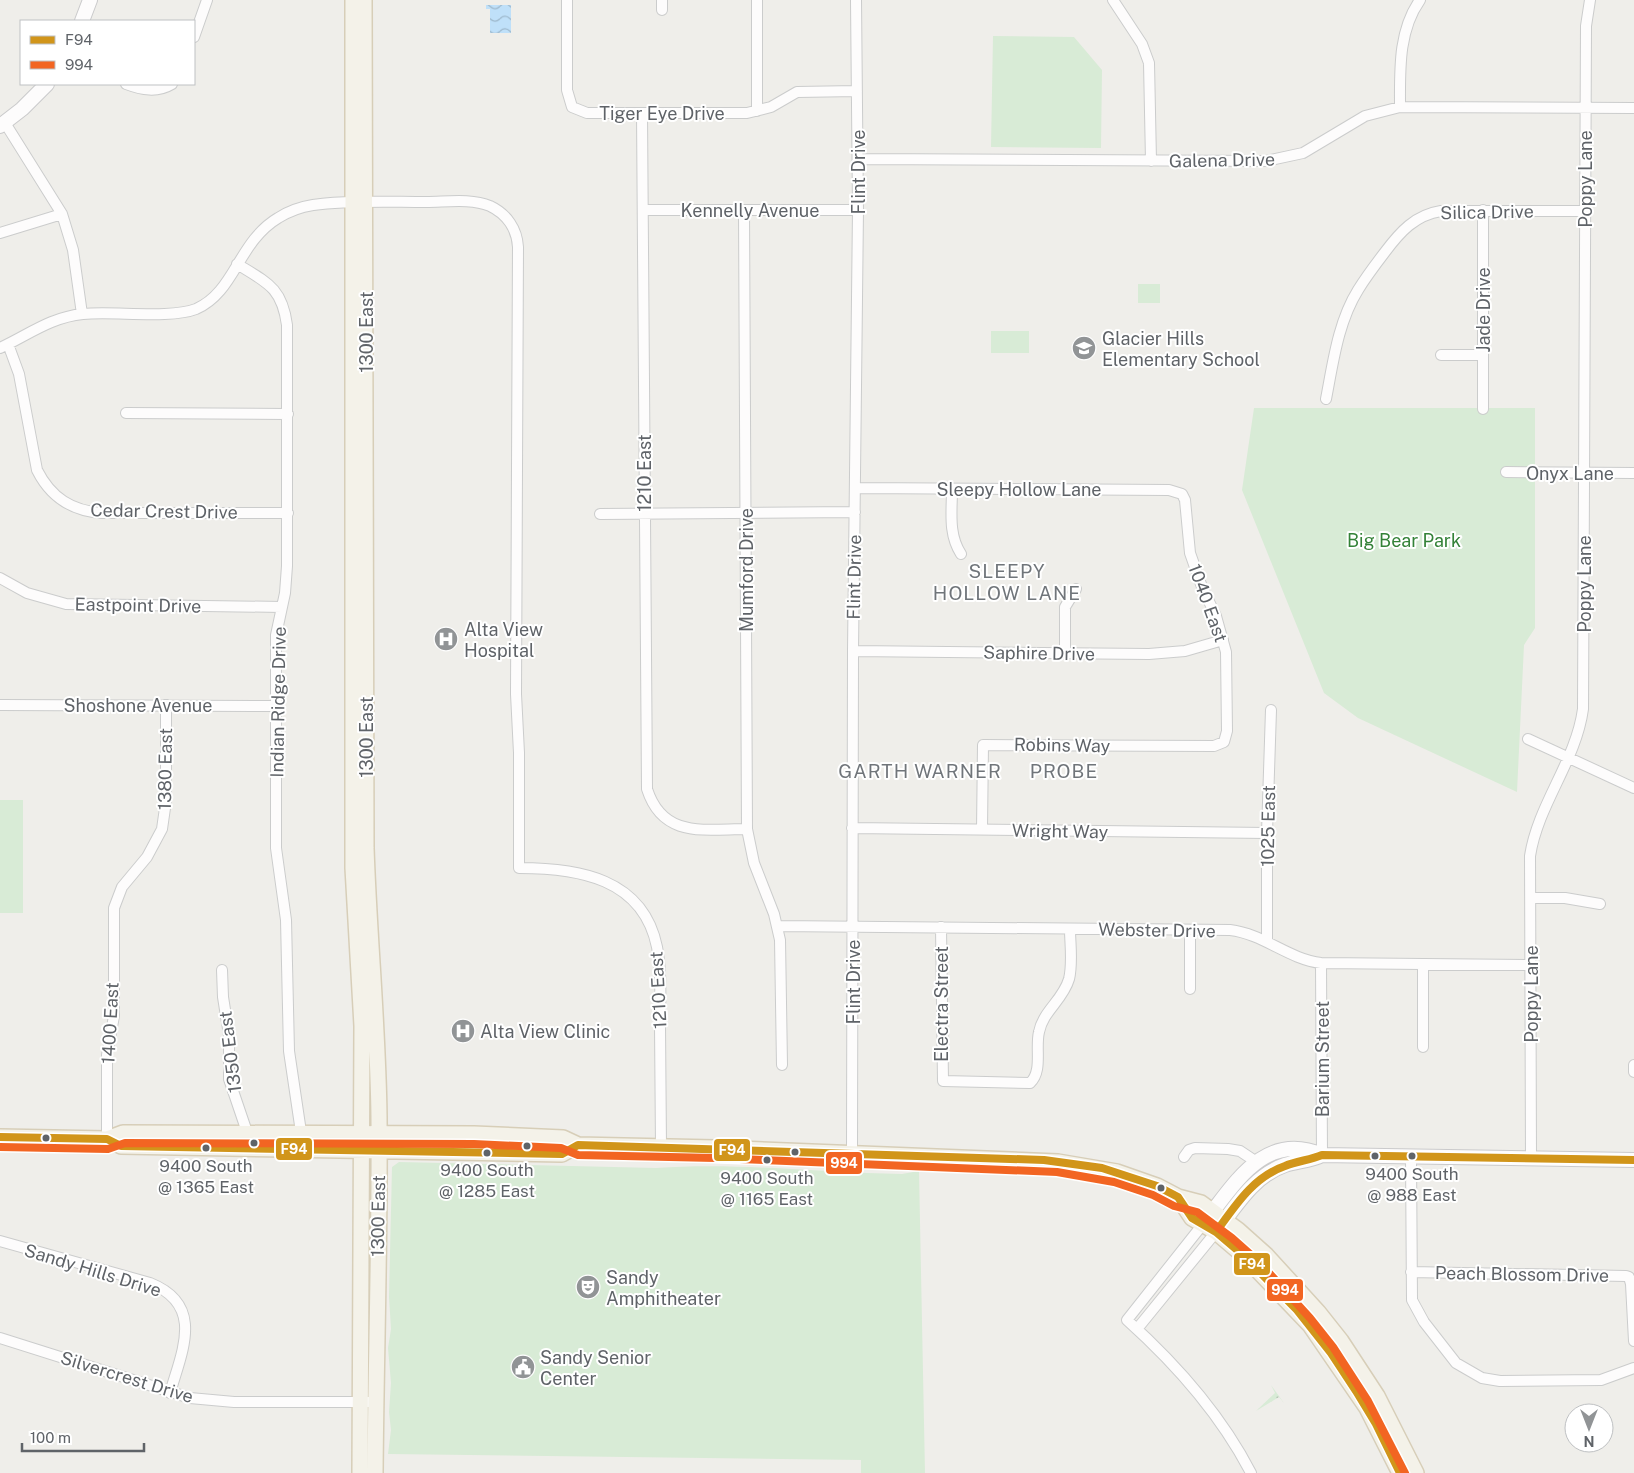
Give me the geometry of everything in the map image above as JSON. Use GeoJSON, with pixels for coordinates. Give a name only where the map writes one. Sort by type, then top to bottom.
{"type":"FeatureCollection","features":[{"type":"Feature","properties":{"kind":"main road"},"geometry":{"type":"LineString","coordinates":[[82,20],[90,0]]}},
{"type":"Feature","properties":{"kind":"main road","name":"1300 East"},"geometry":{"type":"LineString","coordinates":[[352,0],[359,202],[366,848],[371,961],[377,1024],[379,1132],[369,1402],[360,1473]]}},
{"type":"Feature","properties":{"kind":"main road","name":"1300 East"},"geometry":{"type":"LineString","coordinates":[[364,0],[359,202],[353,858],[362,1026],[361,1151],[369,1402],[375,1473]]}},
{"type":"Feature","properties":{"kind":"main road"},"geometry":{"type":"LineString","coordinates":[[3,124],[46,85]]}},
{"type":"Feature","properties":{"kind":"main road"},"geometry":{"type":"LineString","coordinates":[[0,1137],[107,1139],[123,1133],[379,1132],[563,1138],[578,1146]]}},
{"type":"Feature","properties":{"kind":"main road"},"geometry":{"type":"LineString","coordinates":[[107,1139],[122,1146],[361,1151],[562,1154],[578,1146],[852,1154],[1074,1163],[1132,1177],[1178,1197],[1201,1203],[1219,1215],[1286,1276],[1341,1341],[1381,1403],[1416,1473]]}},
{"type":"Feature","properties":{"kind":"main road"},"geometry":{"type":"LineString","coordinates":[[1209,1228],[1219,1215],[1240,1176],[1255,1161],[1270,1154],[1286,1151],[1309,1150],[1322,1156]]}},
{"type":"Feature","properties":{"kind":"main road"},"geometry":{"type":"LineString","coordinates":[[1219,1215],[1264,1175],[1286,1165],[1309,1161],[1322,1156],[1634,1160]]}},
{"type":"Feature","properties":{"kind":"main road"},"geometry":{"type":"LineString","coordinates":[[1178,1197],[1192,1218],[1209,1228],[1264,1274],[1322,1341],[1366,1408],[1400,1473]]}},
{"type":"Feature","properties":{"kind":"street"},"geometry":{"type":"LineString","coordinates":[[195,34],[207,0]]}},
{"type":"Feature","properties":{"kind":"street","name":"Tiger Eye Drive"},"geometry":{"type":"LineString","coordinates":[[567,0],[567,90],[572,106],[588,113],[757,112],[797,92],[858,91]]}},
{"type":"Feature","properties":{"kind":"street"},"geometry":{"type":"LineString","coordinates":[[757,0],[757,112]]}},
{"type":"Feature","properties":{"kind":"street","name":"Flint Drive"},"geometry":{"type":"LineString","coordinates":[[852,1154],[853,651],[858,210],[856,0]]}},
{"type":"Feature","properties":{"kind":"street"},"geometry":{"type":"LineString","coordinates":[[1113,0],[1142,44],[1149,63],[1151,83],[1151,161]]}},
{"type":"Feature","properties":{"kind":"street"},"geometry":{"type":"LineString","coordinates":[[1400,107],[1402,48],[1410,18],[1420,0]]}},
{"type":"Feature","properties":{"kind":"street","name":"Poppy Lane"},"geometry":{"type":"LineString","coordinates":[[1531,1159],[1530,856],[1534,833],[1578,730],[1583,709],[1586,26],[1590,0]]}},
{"type":"Feature","properties":{"kind":"street"},"geometry":{"type":"LineString","coordinates":[[129,85],[140,89],[153,90],[169,85]]}},
{"type":"Feature","properties":{"kind":"street","name":"Galena Drive"},"geometry":{"type":"LineString","coordinates":[[858,159],[1151,161],[1284,159],[1304,154],[1365,116],[1400,107],[1634,108]]}},
{"type":"Feature","properties":{"kind":"street","name":"1210 East"},"geometry":{"type":"LineString","coordinates":[[642,113],[647,789],[657,809],[672,823],[696,830],[748,829]]}},
{"type":"Feature","properties":{"kind":"street"},"geometry":{"type":"LineString","coordinates":[[3,124],[62,214],[73,250],[82,314]]}},
{"type":"Feature","properties":{"kind":"street"},"geometry":{"type":"LineString","coordinates":[[4,346],[47,323],[82,314],[178,313],[194,310],[207,304],[216,295],[254,237],[280,216],[312,206],[359,202]]}},
{"type":"Feature","properties":{"kind":"street","name":"1210 East"},"geometry":{"type":"LineString","coordinates":[[359,202],[480,203],[495,208],[504,215],[516,236],[518,399],[516,701],[519,753],[519,868],[566,869],[608,882],[628,897],[647,921],[656,944],[660,976],[661,1147]]}},
{"type":"Feature","properties":{"kind":"street","name":"Kennelly Avenue"},"geometry":{"type":"LineString","coordinates":[[643,210],[858,210]]}},
{"type":"Feature","properties":{"kind":"street","name":"Mumford Drive"},"geometry":{"type":"LineString","coordinates":[[744,210],[748,829],[754,863],[777,926],[781,957],[782,1065]]}},
{"type":"Feature","properties":{"kind":"street","name":"Silica Drive"},"geometry":{"type":"LineString","coordinates":[[1326,399],[1338,339],[1357,291],[1392,243],[1410,223],[1431,212],[1483,210],[1585,211]]}},
{"type":"Feature","properties":{"kind":"street","name":"Jade Drive"},"geometry":{"type":"LineString","coordinates":[[1483,210],[1483,409]]}},
{"type":"Feature","properties":{"kind":"street"},"geometry":{"type":"LineString","coordinates":[[0,233],[62,214]]}},
{"type":"Feature","properties":{"kind":"street","name":"Indian Ridge Drive"},"geometry":{"type":"LineString","coordinates":[[237,264],[264,281],[276,292],[284,304],[287,325],[287,579],[276,635],[277,860],[286,920],[288,1051],[301,1132]]}},
{"type":"Feature","properties":{"kind":"street","name":"Cedar Crest Drive"},"geometry":{"type":"LineString","coordinates":[[4,346],[20,374],[37,470],[42,482],[61,501],[87,512],[102,513],[288,513]]}},
{"type":"Feature","properties":{"kind":"street"},"geometry":{"type":"LineString","coordinates":[[1441,355],[1483,355]]}},
{"type":"Feature","properties":{"kind":"street"},"geometry":{"type":"LineString","coordinates":[[126,413],[288,414]]}},
{"type":"Feature","properties":{"kind":"street","name":"Onyx Lane"},"geometry":{"type":"LineString","coordinates":[[1506,472],[1634,473]]}},
{"type":"Feature","properties":{"kind":"street","name":"Sleepy Hollow Lane"},"geometry":{"type":"LineString","coordinates":[[856,488],[1159,490],[1182,494]]}},
{"type":"Feature","properties":{"kind":"street"},"geometry":{"type":"LineString","coordinates":[[952,489],[951,532],[954,544],[961,554]]}},
{"type":"Feature","properties":{"kind":"street","name":"1040 East"},"geometry":{"type":"LineString","coordinates":[[1182,494],[1190,552],[1202,588],[1216,616],[1223,640],[1227,680],[1227,731],[1224,742]]}},
{"type":"Feature","properties":{"kind":"street"},"geometry":{"type":"LineString","coordinates":[[600,514],[855,512]]}},
{"type":"Feature","properties":{"kind":"street","name":"Eastpoint Drive"},"geometry":{"type":"LineString","coordinates":[[0,578],[26,593],[66,604],[282,607]]}},
{"type":"Feature","properties":{"kind":"street"},"geometry":{"type":"LineString","coordinates":[[1065,654],[1066,607],[1076,589]]}},
{"type":"Feature","properties":{"kind":"street","name":"Saphire Drive"},"geometry":{"type":"LineString","coordinates":[[853,651],[1167,654],[1223,640]]}},
{"type":"Feature","properties":{"kind":"street","name":"Shoshone Avenue"},"geometry":{"type":"LineString","coordinates":[[0,705],[276,706]]}},
{"type":"Feature","properties":{"kind":"street","name":"1380 East"},"geometry":{"type":"LineString","coordinates":[[114,908],[122,887],[147,857],[162,829],[166,808],[166,705]]}},
{"type":"Feature","properties":{"kind":"street","name":"1025 East"},"geometry":{"type":"LineString","coordinates":[[1267,941],[1267,833],[1271,710]]}},
{"type":"Feature","properties":{"kind":"street"},"geometry":{"type":"LineString","coordinates":[[1528,740],[1634,788]]}},
{"type":"Feature","properties":{"kind":"street","name":"Robins Way"},"geometry":{"type":"LineString","coordinates":[[982,830],[983,745],[1214,746],[1224,742]]}},
{"type":"Feature","properties":{"kind":"street","name":"Wright Way"},"geometry":{"type":"LineString","coordinates":[[852,828],[1267,833]]}},
{"type":"Feature","properties":{"kind":"street"},"geometry":{"type":"LineString","coordinates":[[1531,898],[1565,898],[1600,904]]}},
{"type":"Feature","properties":{"kind":"street","name":"1400 East"},"geometry":{"type":"LineString","coordinates":[[107,1139],[107,1055],[114,1016],[114,908]]}},
{"type":"Feature","properties":{"kind":"street","name":"Webster Drive"},"geometry":{"type":"LineString","coordinates":[[777,926],[1243,932],[1267,941],[1295,957],[1321,963],[1530,965]]}},
{"type":"Feature","properties":{"kind":"street","name":"Electra Street"},"geometry":{"type":"LineString","coordinates":[[941,927],[942,1081],[1030,1084],[1036,1074],[1041,1024],[1059,1000],[1070,976],[1070,929]]}},
{"type":"Feature","properties":{"kind":"street"},"geometry":{"type":"LineString","coordinates":[[1190,930],[1190,988]]}},
{"type":"Feature","properties":{"kind":"street","name":"Barium Street"},"geometry":{"type":"LineString","coordinates":[[1321,963],[1322,1156]]}},
{"type":"Feature","properties":{"kind":"street"},"geometry":{"type":"LineString","coordinates":[[1423,964],[1423,1047]]}},
{"type":"Feature","properties":{"kind":"street","name":"1350 East"},"geometry":{"type":"LineString","coordinates":[[222,970],[223,997],[229,1029],[229,1079],[247,1132]]}},
{"type":"Feature","properties":{"kind":"street"},"geometry":{"type":"LineString","coordinates":[[1634,1065],[1634,1072]]}},
{"type":"Feature","properties":{"kind":"street"},"geometry":{"type":"LineString","coordinates":[[1184,1158],[1189,1150],[1195,1148],[1228,1149],[1240,1152],[1255,1161]]}},
{"type":"Feature","properties":{"kind":"street"},"geometry":{"type":"LineString","coordinates":[[1411,1157],[1412,1300],[1420,1316],[1456,1363],[1474,1375],[1500,1381],[1601,1380],[1634,1368]]}},
{"type":"Feature","properties":{"kind":"street"},"geometry":{"type":"LineString","coordinates":[[1209,1228],[1127,1320],[1180,1372],[1204,1401],[1252,1473]]}},
{"type":"Feature","properties":{"kind":"street"},"geometry":{"type":"LineString","coordinates":[[1137,1329],[1209,1228]]}},
{"type":"Feature","properties":{"kind":"street","name":"Sandy Hills Drive"},"geometry":{"type":"LineString","coordinates":[[0,1241],[150,1284],[172,1295],[183,1313],[187,1332],[170,1393]]}},
{"type":"Feature","properties":{"kind":"street","name":"Peach Blossom Drive"},"geometry":{"type":"LineString","coordinates":[[1411,1272],[1630,1277],[1634,1341]]}},
{"type":"Feature","properties":{"kind":"street","name":"Silvercrest Drive"},"geometry":{"type":"LineString","coordinates":[[0,1338],[170,1393],[221,1402],[369,1402]]}},
{"type":"Feature","properties":{"kind":"green space"},"geometry":{"type":"Polygon","coordinates":[[[993,36],[1074,37],[1102,70],[1101,148],[991,147],[993,36]]]}},
{"type":"Feature","properties":{"kind":"green space"},"geometry":{"type":"Polygon","coordinates":[[[1138,284],[1160,284],[1160,303],[1138,303],[1138,284]]]}},
{"type":"Feature","properties":{"kind":"green space"},"geometry":{"type":"Polygon","coordinates":[[[991,331],[1029,331],[1029,353],[991,353],[991,331]]]}},
{"type":"Feature","properties":{"kind":"green space","name":"Big Bear Park"},"geometry":{"type":"Polygon","coordinates":[[[1254,408],[1535,408],[1535,628],[1524,645],[1517,792],[1358,718],[1324,693],[1242,490],[1254,408]]]}},
{"type":"Feature","properties":{"kind":"green space"},"geometry":{"type":"Polygon","coordinates":[[[0,800],[23,800],[23,913],[0,913],[0,800]]]}},
{"type":"Feature","properties":{"kind":"green space"},"geometry":{"type":"Polygon","coordinates":[[[399,1162],[656,1168],[718,1166],[902,1174],[919,1171],[925,1473],[861,1473],[861,1460],[388,1454],[391,1430],[389,1412],[391,1383],[388,1348],[391,1329],[389,1297],[392,1167],[399,1162]]]}},
{"type":"Feature","properties":{"kind":"green space"},"geometry":{"type":"Polygon","coordinates":[[[1271,1385],[1284,1403],[1279,1397],[1256,1411],[1275,1393],[1271,1385]]]}},
{"type":"Feature","properties":{"kind":"water"},"geometry":{"type":"Polygon","coordinates":[[[486,5],[511,5],[511,33],[490,33],[490,9],[486,9],[486,5]]]}},
{"type":"Feature","properties":{"kind":"transit line","name":"F94"},"geometry":{"type":"LineString","coordinates":[[0,1137],[107,1139],[121,1146],[562,1154],[578,1145],[1044,1160],[1102,1168],[1157,1186],[1178,1197],[1192,1218],[1216,1232],[1243,1255],[1297,1310],[1331,1353],[1356,1391],[1376,1424],[1400,1473]]}},
{"type":"Feature","properties":{"kind":"transit line","name":"994"},"geometry":{"type":"LineString","coordinates":[[0,1147],[108,1149],[125,1143],[474,1144],[561,1148],[578,1155],[715,1158],[1057,1172],[1114,1182],[1153,1195],[1174,1206],[1197,1212],[1232,1238],[1259,1262],[1310,1318],[1333,1347],[1368,1401],[1405,1473]]}},
{"type":"Feature","properties":{"kind":"transit line","name":"F94"},"geometry":{"type":"LineString","coordinates":[[1216,1232],[1246,1193],[1263,1177],[1285,1166],[1322,1155],[1634,1160]]}},
{"type":"Feature","properties":{"kind":"place","name":"Glacier Hills Elementary School"},"geometry":{"type":"Point","coordinates":[1084,348]}},
{"type":"Feature","properties":{"kind":"place","name":"Alta View Hospital"},"geometry":{"type":"Point","coordinates":[446,639]}},
{"type":"Feature","properties":{"kind":"place","name":"Alta View Clinic"},"geometry":{"type":"Point","coordinates":[463,1031]}},
{"type":"Feature","properties":{"kind":"place","name":"9400 South @ 1365 East"},"geometry":{"type":"Point","coordinates":[206,1148]}},
{"type":"Feature","properties":{"kind":"place","name":"9400 South @ 1285 East"},"geometry":{"type":"Point","coordinates":[487,1153]}},
{"type":"Feature","properties":{"kind":"place","name":"9400 South @ 988 East"},"geometry":{"type":"Point","coordinates":[1412,1156]}},
{"type":"Feature","properties":{"kind":"place","name":"9400 South @ 1165 East"},"geometry":{"type":"Point","coordinates":[767,1160]}},
{"type":"Feature","properties":{"kind":"place","name":"Sandy Amphitheater"},"geometry":{"type":"Point","coordinates":[588,1287]}},
{"type":"Feature","properties":{"kind":"place","name":"Sandy Senior Center"},"geometry":{"type":"Point","coordinates":[523,1367]}},
{"type":"Feature","properties":{"kind":"district","name":"SLEEPY HOLLOW LANE"},"geometry":{"type":"Point","coordinates":[1007,582]}},
{"type":"Feature","properties":{"kind":"district","name":"GARTH WARNER"},"geometry":{"type":"Point","coordinates":[920,771]}},
{"type":"Feature","properties":{"kind":"district","name":"PROBE"},"geometry":{"type":"Point","coordinates":[1064,771]}}]}
